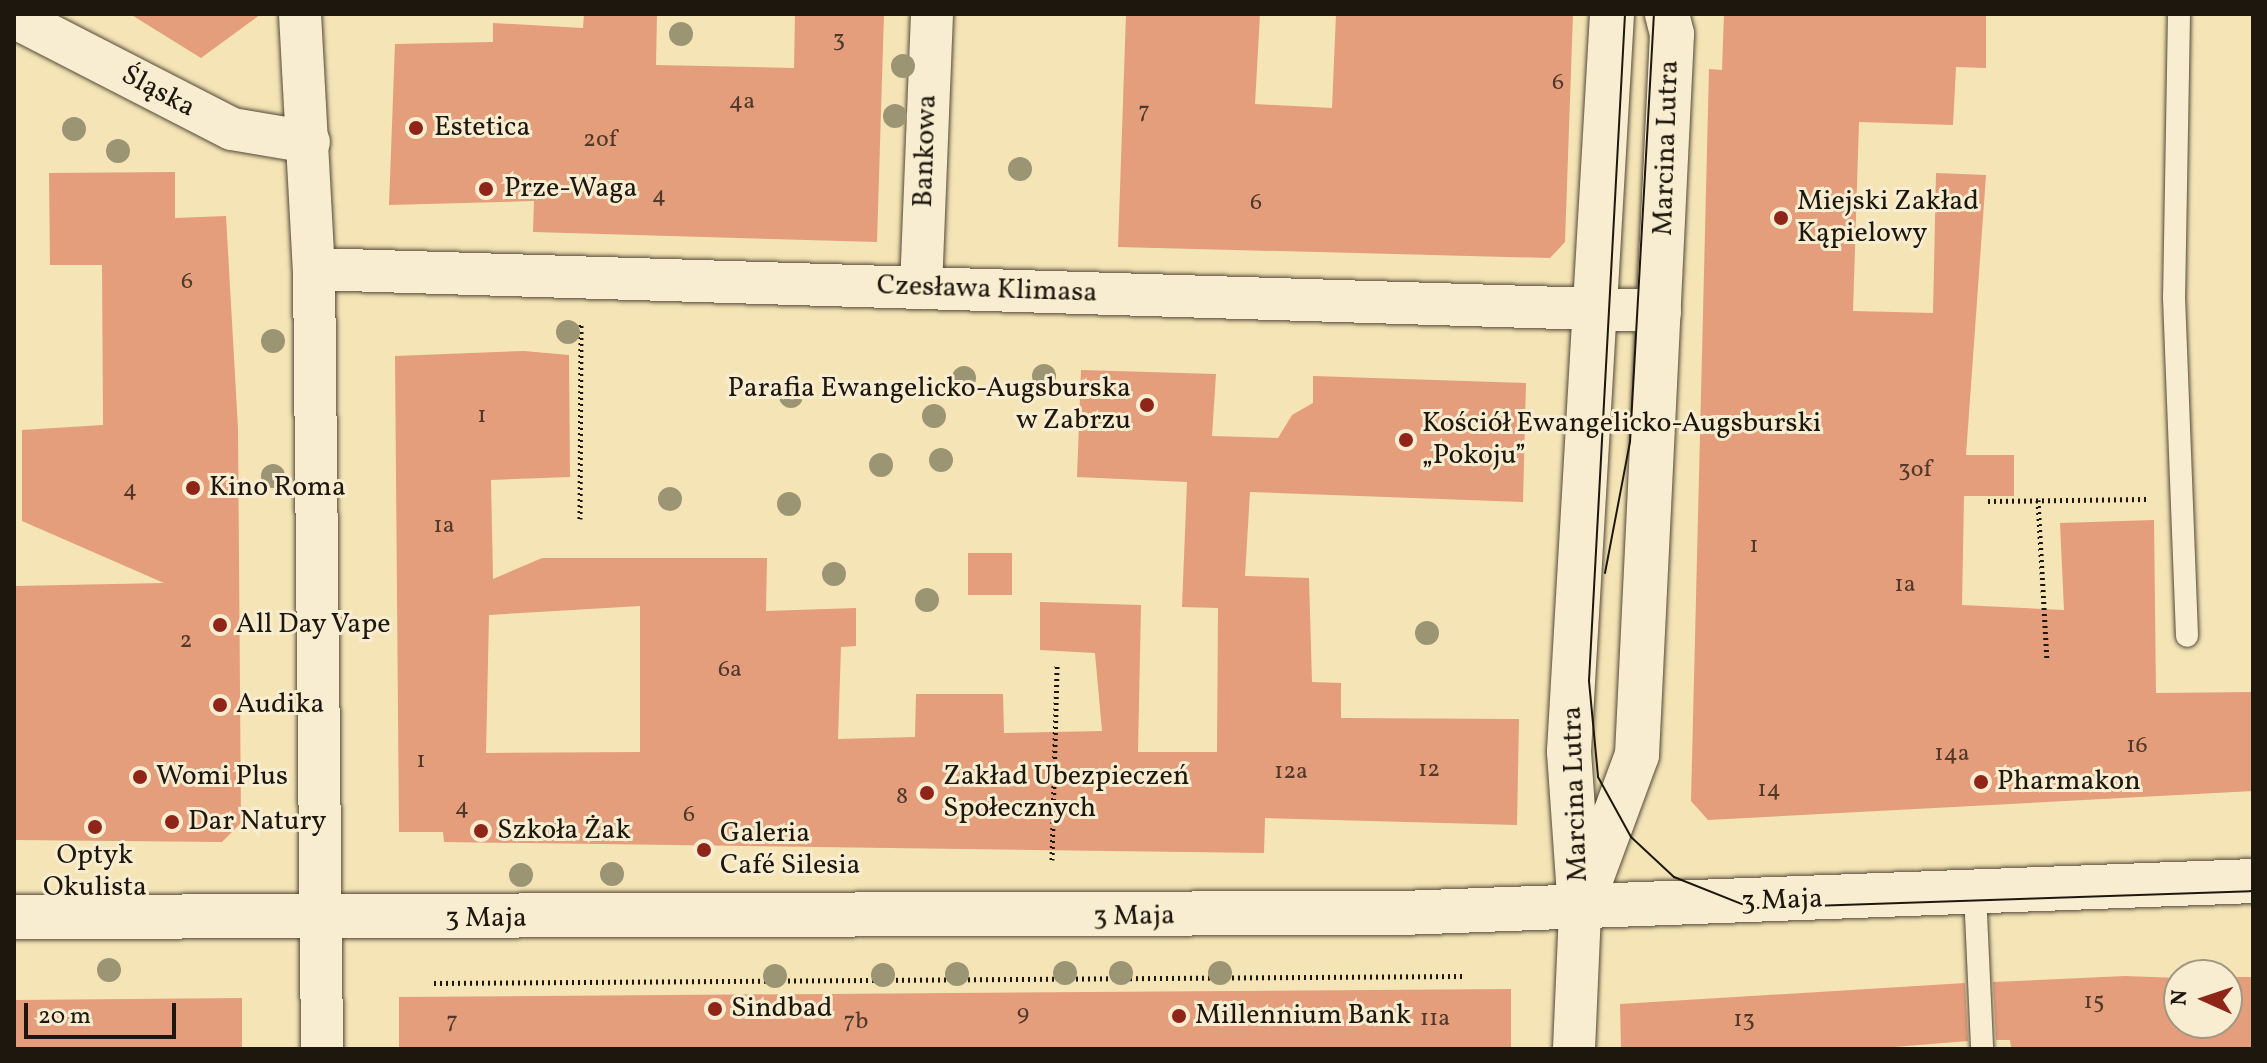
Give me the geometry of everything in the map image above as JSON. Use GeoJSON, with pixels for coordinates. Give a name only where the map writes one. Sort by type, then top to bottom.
{"type":"FeatureCollection","features":[{"type":"Feature","properties":{"kind":"street"},"geometry":{"type":"LineString","coordinates":[[300,14],[314,269],[322,1049]]}},
{"type":"Feature","properties":{"kind":"street","name":"Bankowa"},"geometry":{"type":"LineString","coordinates":[[921,288],[932,14]]}},
{"type":"Feature","properties":{"kind":"street","name":"Marcina Lutra"},"geometry":{"type":"LineString","coordinates":[[1580,909],[1569,751],[1591,309],[1612,14]]}},
{"type":"Feature","properties":{"kind":"street","name":"Marcina Lutra"},"geometry":{"type":"LineString","coordinates":[[1580,909],[1637,755],[1672,34],[1667,14]]}},
{"type":"Feature","properties":{"kind":"street","name":"Śląska"},"geometry":{"type":"LineString","coordinates":[[14,17],[232,129],[309,142]]}},
{"type":"Feature","properties":{"kind":"street","name":"Czesława Klimasa"},"geometry":{"type":"LineString","coordinates":[[314,269],[1660,311]]}},
{"type":"Feature","properties":{"kind":"street","name":"3 Maja"},"geometry":{"type":"LineString","coordinates":[[14,917],[320,919],[1580,909],[2253,881]]}},
{"type":"Feature","properties":{"kind":"street"},"geometry":{"type":"LineString","coordinates":[[1574,1049],[1580,909]]}},
{"type":"Feature","properties":{"kind":"lane"},"geometry":{"type":"LineString","coordinates":[[2179,14],[2173,186],[2187,636]]}},
{"type":"Feature","properties":{"kind":"lane"},"geometry":{"type":"LineString","coordinates":[[1975,892],[1982,1049]]}},
{"type":"Feature","properties":{"kind":"path"},"geometry":{"type":"LineString","coordinates":[[580,519],[582,278]]}},
{"type":"Feature","properties":{"kind":"path"},"geometry":{"type":"LineString","coordinates":[[1988,501],[2181,498]]}},
{"type":"Feature","properties":{"kind":"path"},"geometry":{"type":"LineString","coordinates":[[2038,500],[2047,661]]}},
{"type":"Feature","properties":{"kind":"path"},"geometry":{"type":"LineString","coordinates":[[1052,860],[1057,665]]}},
{"type":"Feature","properties":{"kind":"path"},"geometry":{"type":"LineString","coordinates":[[434,983],[1465,976]]}},
{"type":"Feature","properties":{"kind":"building"},"geometry":{"type":"Polygon","coordinates":[[[130,14],[261,14],[201,58],[130,14]]]}},
{"type":"Feature","properties":{"kind":"building"},"geometry":{"type":"Polygon","coordinates":[[[584,14],[657,14],[656,65],[794,68],[795,14],[884,14],[877,242],[533,232],[534,201],[389,205],[395,44],[493,42],[493,23],[583,28],[584,14]]]}},
{"type":"Feature","properties":{"kind":"building"},"geometry":{"type":"Polygon","coordinates":[[[1126,14],[1260,14],[1255,104],[1332,108],[1336,14],[1573,14],[1565,242],[1550,258],[1118,247],[1126,14]]]}},
{"type":"Feature","properties":{"kind":"building"},"geometry":{"type":"Polygon","coordinates":[[[1724,14],[1986,14],[1986,68],[1956,67],[1953,125],[1859,122],[1853,311],[1933,313],[1936,173],[1986,175],[1966,455],[2014,455],[2014,496],[1964,496],[1962,605],[2064,610],[2060,523],[2154,520],[2156,693],[2253,692],[2253,791],[1708,820],[1691,801],[1709,69],[1722,70],[1724,14]]]}},
{"type":"Feature","properties":{"kind":"building"},"geometry":{"type":"Polygon","coordinates":[[[175,172],[175,218],[226,216],[238,428],[241,823],[222,842],[14,840],[14,586],[164,583],[22,521],[22,430],[103,425],[102,265],[50,265],[49,173],[175,172]]]}},
{"type":"Feature","properties":{"kind":"building"},"geometry":{"type":"Polygon","coordinates":[[[524,351],[569,355],[570,477],[491,480],[493,579],[542,558],[767,558],[766,611],[856,608],[856,646],[841,647],[838,739],[915,737],[916,694],[1003,694],[1004,733],[1102,731],[1095,653],[1040,650],[1040,602],[1141,605],[1138,752],[1217,752],[1218,608],[1182,607],[1187,482],[1077,477],[1081,370],[1216,374],[1212,436],[1278,438],[1292,415],[1313,403],[1313,376],[1526,383],[1523,502],[1250,492],[1245,576],[1309,578],[1312,682],[1341,683],[1341,718],[1519,719],[1517,825],[1265,818],[1264,853],[444,842],[443,832],[399,832],[395,356],[524,351]],[[640,606],[489,615],[486,753],[640,752],[640,606]]]}},
{"type":"Feature","properties":{"kind":"building"},"geometry":{"type":"Polygon","coordinates":[[[968,553],[1012,553],[1012,595],[968,595],[968,553]]]}},
{"type":"Feature","properties":{"kind":"building"},"geometry":{"type":"Polygon","coordinates":[[[2125,976],[2163,977],[2163,1039],[2243,1039],[2243,977],[2253,977],[2253,1049],[2011,1049],[2010,1040],[1996,1040],[1993,982],[2125,976]]]}},
{"type":"Feature","properties":{"kind":"building"},"geometry":{"type":"Polygon","coordinates":[[[1965,983],[1968,1041],[1870,1049],[1621,1049],[1620,1004],[1965,983]]]}},
{"type":"Feature","properties":{"kind":"building"},"geometry":{"type":"Polygon","coordinates":[[[1511,989],[1511,1049],[399,1049],[399,997],[1511,989]]]}},
{"type":"Feature","properties":{"kind":"building"},"geometry":{"type":"Polygon","coordinates":[[[242,998],[242,1049],[14,1049],[14,1000],[242,998]]]}},
{"type":"Feature","properties":{"kind":"tram line"},"geometry":{"type":"LineString","coordinates":[[1625,14],[1589,681],[1598,777],[1631,837],[1674,877],[1752,908],[2253,891]]}},
{"type":"Feature","properties":{"kind":"tram line"},"geometry":{"type":"LineString","coordinates":[[1605,573],[1630,442],[1654,14]]}},
{"type":"Feature","properties":{"kind":"place","name":"Estetica"},"geometry":{"type":"Point","coordinates":[416,128]}},
{"type":"Feature","properties":{"kind":"place","name":"Prze-Waga"},"geometry":{"type":"Point","coordinates":[486,189]}},
{"type":"Feature","properties":{"kind":"place","name":"Miejski Zakład Kąpielowy"},"geometry":{"type":"Point","coordinates":[1781,218]}},
{"type":"Feature","properties":{"kind":"place","name":"Parafia Ewangelicko-Augsburska w Zabrzu"},"geometry":{"type":"Point","coordinates":[1147,405]}},
{"type":"Feature","properties":{"kind":"place","name":"Kościół Ewangelicko-Augsburski „Pokoju”"},"geometry":{"type":"Point","coordinates":[1406,440]}},
{"type":"Feature","properties":{"kind":"place","name":"Kino Roma"},"geometry":{"type":"Point","coordinates":[193,488]}},
{"type":"Feature","properties":{"kind":"place","name":"All Day Vape"},"geometry":{"type":"Point","coordinates":[220,625]}},
{"type":"Feature","properties":{"kind":"place","name":"Audika"},"geometry":{"type":"Point","coordinates":[220,705]}},
{"type":"Feature","properties":{"kind":"place","name":"Womi Plus"},"geometry":{"type":"Point","coordinates":[140,777]}},
{"type":"Feature","properties":{"kind":"place","name":"Pharmakon"},"geometry":{"type":"Point","coordinates":[1981,782]}},
{"type":"Feature","properties":{"kind":"place","name":"Zakład Ubezpieczeń Społecznych"},"geometry":{"type":"Point","coordinates":[927,793]}},
{"type":"Feature","properties":{"kind":"place","name":"Dar Natury"},"geometry":{"type":"Point","coordinates":[172,822]}},
{"type":"Feature","properties":{"kind":"place","name":"Optyk Okulista"},"geometry":{"type":"Point","coordinates":[95,827]}},
{"type":"Feature","properties":{"kind":"place","name":"Szkoła Żak"},"geometry":{"type":"Point","coordinates":[481,831]}},
{"type":"Feature","properties":{"kind":"place","name":"Galeria Café Silesia"},"geometry":{"type":"Point","coordinates":[704,850]}},
{"type":"Feature","properties":{"kind":"place","name":"Sindbad"},"geometry":{"type":"Point","coordinates":[715,1009]}},
{"type":"Feature","properties":{"kind":"place","name":"Millennium Bank"},"geometry":{"type":"Point","coordinates":[1179,1016]}}]}
